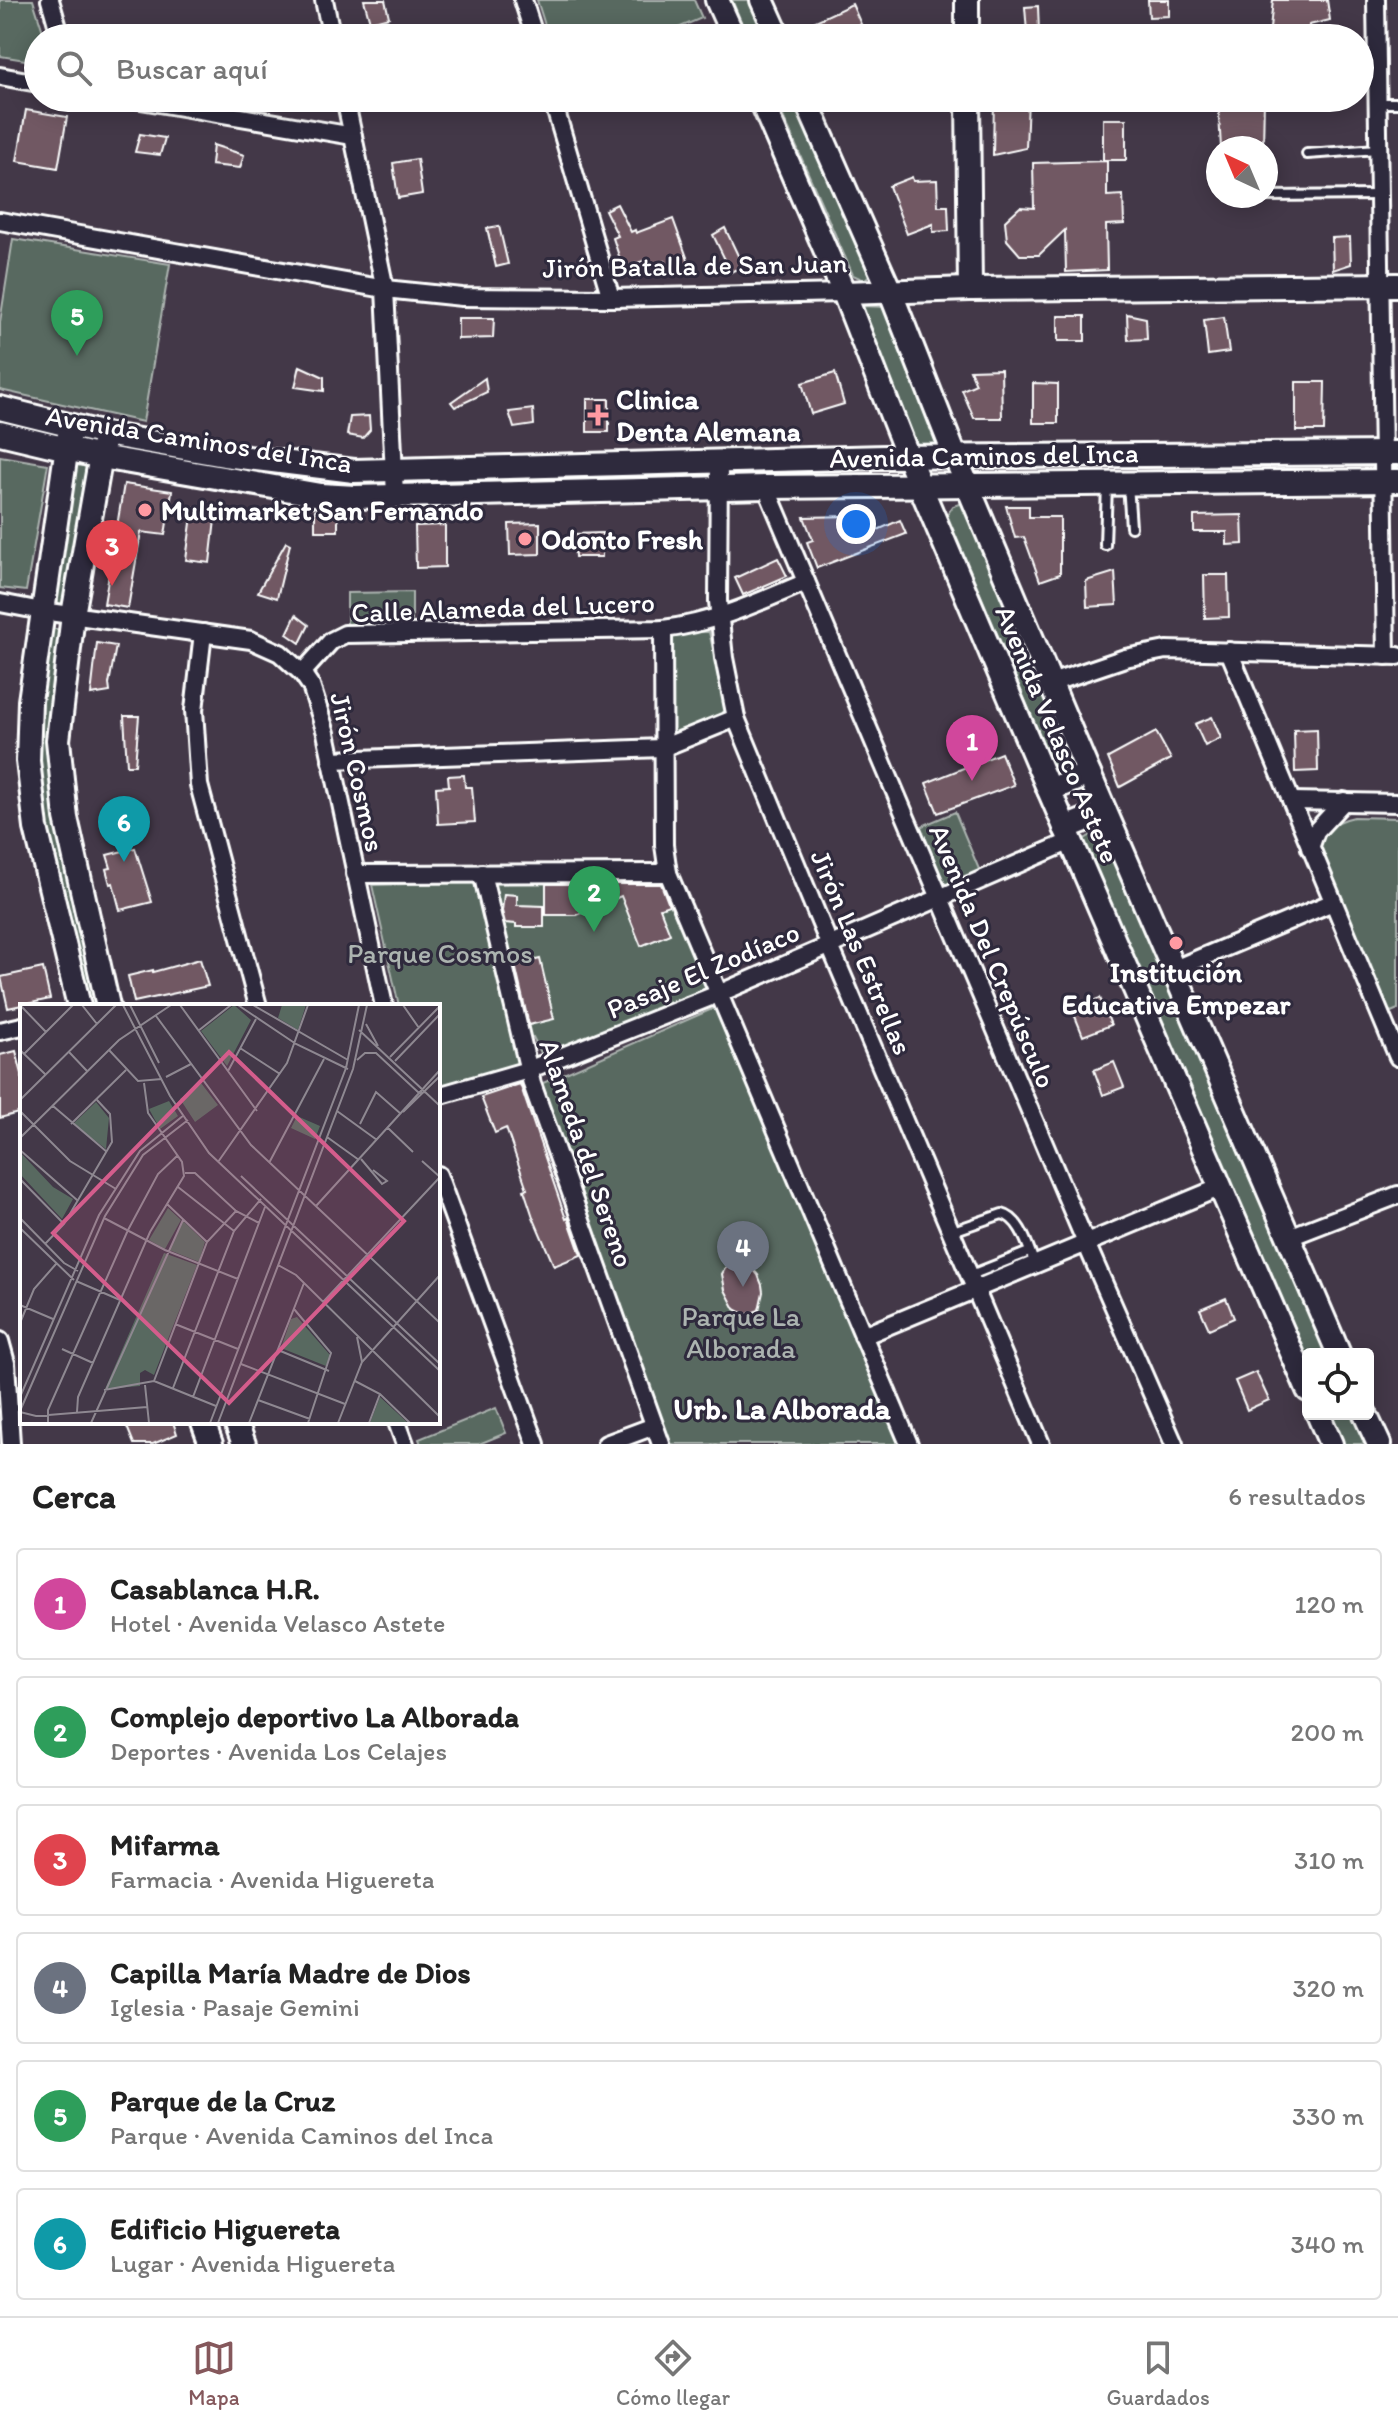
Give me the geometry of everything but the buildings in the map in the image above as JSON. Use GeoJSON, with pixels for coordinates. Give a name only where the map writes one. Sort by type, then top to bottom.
{"type":"FeatureCollection","features":[{"type":"Feature","properties":{"kind":"main road"},"geometry":{"type":"LineString","coordinates":[[717,0],[728,24]]}},
{"type":"Feature","properties":{"kind":"main road"},"geometry":{"type":"LineString","coordinates":[[762,0],[773,24]]}},
{"type":"Feature","properties":{"kind":"main road"},"geometry":{"type":"LineString","coordinates":[[967,0],[967,24]]}},
{"type":"Feature","properties":{"kind":"main road","name":"Avenida Velasco Astete"},"geometry":{"type":"LineString","coordinates":[[766,112],[1068,835],[1302,1376]]}},
{"type":"Feature","properties":{"kind":"main road","name":"Avenida Velasco Astete"},"geometry":{"type":"LineString","coordinates":[[811,112],[890,291],[955,456],[1172,970],[1336,1348]]}},
{"type":"Feature","properties":{"kind":"main road"},"geometry":{"type":"LineString","coordinates":[[968,112],[970,289]]}},
{"type":"Feature","properties":{"kind":"main road","name":"Jirón Batalla de San Juan"},"geometry":{"type":"LineString","coordinates":[[844,293],[1390,286]]}},
{"type":"Feature","properties":{"kind":"main road","name":"Avenida Caminos del Inca"},"geometry":{"type":"LineString","coordinates":[[0,408],[105,434],[325,469],[955,456],[1391,453]]}},
{"type":"Feature","properties":{"kind":"main road"},"geometry":{"type":"LineString","coordinates":[[71,426],[30,701],[28,761],[36,828],[79,1004]]}},
{"type":"Feature","properties":{"kind":"main road","name":"Avenida Caminos del Inca"},"geometry":{"type":"LineString","coordinates":[[0,433],[66,451],[320,495],[355,497],[766,487],[1391,481]]}},
{"type":"Feature","properties":{"kind":"main road"},"geometry":{"type":"LineString","coordinates":[[105,434],[73,615],[58,740],[59,766],[77,874],[108,1004]]}},
{"type":"Feature","properties":{"kind":"main road"},"geometry":{"type":"LineString","coordinates":[[1049,790],[1089,774]]}},
{"type":"Feature","properties":{"kind":"main road"},"geometry":{"type":"LineString","coordinates":[[1068,835],[1105,812]]}},
{"type":"Feature","properties":{"kind":"main road"},"geometry":{"type":"LineString","coordinates":[[1321,1420],[1331,1444]]}},
{"type":"Feature","properties":{"kind":"main road"},"geometry":{"type":"LineString","coordinates":[[1368,1420],[1379,1444]]}},
{"type":"Feature","properties":{"kind":"main road"},"geometry":{"type":"LineString","coordinates":[[204,1424],[211,1444]]}},
{"type":"Feature","properties":{"kind":"main road"},"geometry":{"type":"LineString","coordinates":[[237,1424],[244,1444]]}},
{"type":"Feature","properties":{"kind":"street"},"geometry":{"type":"LineString","coordinates":[[50,0],[57,24]]}},
{"type":"Feature","properties":{"kind":"street"},"geometry":{"type":"LineString","coordinates":[[324,0],[329,24]]}},
{"type":"Feature","properties":{"kind":"street"},"geometry":{"type":"LineString","coordinates":[[523,0],[531,24]]}},
{"type":"Feature","properties":{"kind":"street"},"geometry":{"type":"LineString","coordinates":[[1051,683],[1125,658],[1166,650],[1392,656],[1390,286],[1380,195],[1376,0]]}},
{"type":"Feature","properties":{"kind":"street"},"geometry":{"type":"LineString","coordinates":[[0,76],[24,80]]}},
{"type":"Feature","properties":{"kind":"street"},"geometry":{"type":"LineString","coordinates":[[212,112],[353,136]]}},
{"type":"Feature","properties":{"kind":"street"},"geometry":{"type":"LineString","coordinates":[[348,112],[385,289],[395,495]]}},
{"type":"Feature","properties":{"kind":"street"},"geometry":{"type":"LineString","coordinates":[[556,112],[611,298]]}},
{"type":"Feature","properties":{"kind":"street","name":"Jirón Batalla de San Juan"},"geometry":{"type":"LineString","coordinates":[[0,221],[385,289],[462,297],[611,298],[844,293]]}},
{"type":"Feature","properties":{"kind":"street","name":"Jirón Las Estrellas"},"geometry":{"type":"LineString","coordinates":[[719,461],[720,618],[736,718],[1041,1444]]}},
{"type":"Feature","properties":{"kind":"street","name":"Avenida Del Crepúsculo"},"geometry":{"type":"LineString","coordinates":[[766,487],[1174,1444]]}},
{"type":"Feature","properties":{"kind":"street","name":"Calle Alameda del Lucero"},"geometry":{"type":"LineString","coordinates":[[302,673],[331,641],[345,634],[663,629],[720,618],[806,582]]}},
{"type":"Feature","properties":{"kind":"street","name":"Jirón Cosmos"},"geometry":{"type":"LineString","coordinates":[[0,603],[251,640],[280,653],[302,673],[311,686],[320,712],[384,1004]]}},
{"type":"Feature","properties":{"kind":"street"},"geometry":{"type":"LineString","coordinates":[[663,629],[662,748],[664,845],[668,873],[909,1444]]}},
{"type":"Feature","properties":{"kind":"street"},"geometry":{"type":"LineString","coordinates":[[203,633],[194,710],[199,785],[257,1004]]}},
{"type":"Feature","properties":{"kind":"street"},"geometry":{"type":"LineString","coordinates":[[1229,651],[1333,902],[1394,1034],[1398,1057]]}},
{"type":"Feature","properties":{"kind":"street"},"geometry":{"type":"LineString","coordinates":[[331,760],[662,748],[736,718]]}},
{"type":"Feature","properties":{"kind":"street"},"geometry":{"type":"LineString","coordinates":[[1292,801],[1398,803]]}},
{"type":"Feature","properties":{"kind":"street"},"geometry":{"type":"LineString","coordinates":[[1310,848],[1316,831],[1344,801]]}},
{"type":"Feature","properties":{"kind":"street","name":"Pasaje El Zodíaco"},"geometry":{"type":"LineString","coordinates":[[440,1095],[528,1070],[718,994],[940,898],[1068,835]]}},
{"type":"Feature","properties":{"kind":"street","name":"Alameda del Sereno"},"geometry":{"type":"LineString","coordinates":[[482,873],[528,1070],[661,1444]]}},
{"type":"Feature","properties":{"kind":"street"},"geometry":{"type":"LineString","coordinates":[[355,874],[668,873]]}},
{"type":"Feature","properties":{"kind":"street"},"geometry":{"type":"LineString","coordinates":[[1172,970],[1333,902]]}},
{"type":"Feature","properties":{"kind":"street"},"geometry":{"type":"LineString","coordinates":[[0,1031],[20,1026]]}},
{"type":"Feature","properties":{"kind":"street"},"geometry":{"type":"LineString","coordinates":[[440,1180],[536,1444]]}},
{"type":"Feature","properties":{"kind":"street"},"geometry":{"type":"LineString","coordinates":[[863,1336],[974,1282],[1032,1258],[1086,1243],[1221,1187]]}},
{"type":"Feature","properties":{"kind":"street"},"geometry":{"type":"LineString","coordinates":[[1287,1238],[1398,1195]]}},
{"type":"Feature","properties":{"kind":"street"},"geometry":{"type":"LineString","coordinates":[[0,1341],[11,1444]]}},
{"type":"Feature","properties":{"kind":"street"},"geometry":{"type":"LineString","coordinates":[[398,1424],[405,1444]]}},
{"type":"Feature","properties":{"kind":"street"},"geometry":{"type":"LineString","coordinates":[[606,1444],[654,1426]]}},
{"type":"Feature","properties":{"kind":"lane"},"geometry":{"type":"LineString","coordinates":[[1378,103],[1398,103]]}},
{"type":"Feature","properties":{"kind":"lane"},"geometry":{"type":"LineString","coordinates":[[1307,154],[1379,149]]}},
{"type":"Feature","properties":{"kind":"lane"},"geometry":{"type":"LineString","coordinates":[[1278,196],[1380,195]]}},
{"type":"Feature","properties":{"kind":"lane"},"geometry":{"type":"LineString","coordinates":[[1118,484],[1131,527]]}},
{"type":"Feature","properties":{"kind":"lane"},"geometry":{"type":"LineString","coordinates":[[1105,545],[1118,484]]}},
{"type":"Feature","properties":{"kind":"lane"},"geometry":{"type":"LineString","coordinates":[[953,1231],[1002,1214],[1009,1215],[1016,1222],[1032,1258]]}},
{"type":"Feature","properties":{"kind":"green space"},"geometry":{"type":"Polygon","coordinates":[[[0,0],[33,0],[41,24],[24,24],[24,60],[0,56],[0,0]]]}},
{"type":"Feature","properties":{"kind":"green space"},"geometry":{"type":"Polygon","coordinates":[[[537,0],[694,0],[702,18],[688,24],[545,24],[537,0]]]}},
{"type":"Feature","properties":{"kind":"green space"},"geometry":{"type":"Polygon","coordinates":[[[732,0],[755,0],[766,24],[742,24],[732,0]]]}},
{"type":"Feature","properties":{"kind":"green space"},"geometry":{"type":"Polygon","coordinates":[[[781,112],[804,112],[873,272],[864,280],[853,275],[781,112]]]}},
{"type":"Feature","properties":{"kind":"green space"},"geometry":{"type":"Polygon","coordinates":[[[13,239],[170,264],[143,422],[0,390],[0,322],[13,239]]]}},
{"type":"Feature","properties":{"kind":"green space"},"geometry":{"type":"Polygon","coordinates":[[[861,306],[886,307],[940,443],[917,445],[861,306]]]}},
{"type":"Feature","properties":{"kind":"green space"},"geometry":{"type":"Polygon","coordinates":[[[0,456],[48,464],[26,591],[0,588],[0,456]]]}},
{"type":"Feature","properties":{"kind":"green space"},"geometry":{"type":"Polygon","coordinates":[[[76,465],[89,467],[68,601],[62,605],[52,599],[76,465]]]}},
{"type":"Feature","properties":{"kind":"green space"},"geometry":{"type":"Polygon","coordinates":[[[965,502],[1080,769],[1058,778],[947,515],[953,506],[965,502]]]}},
{"type":"Feature","properties":{"kind":"green space"},"geometry":{"type":"Polygon","coordinates":[[[412,592],[412,626],[347,626],[347,593],[412,592]]]}},
{"type":"Feature","properties":{"kind":"green space"},"geometry":{"type":"Polygon","coordinates":[[[50,629],[62,629],[51,738],[103,1004],[86,1004],[32,764],[50,629]]]}},
{"type":"Feature","properties":{"kind":"green space"},"geometry":{"type":"Polygon","coordinates":[[[667,632],[709,632],[726,704],[725,712],[720,717],[666,742],[667,632]]]}},
{"type":"Feature","properties":{"kind":"green space"},"geometry":{"type":"Polygon","coordinates":[[[955,812],[981,874],[941,892],[915,829],[955,812]]]}},
{"type":"Feature","properties":{"kind":"green space"},"geometry":{"type":"Polygon","coordinates":[[[1354,817],[1398,818],[1398,1009],[1391,1012],[1379,1001],[1319,855],[1322,840],[1329,829],[1354,817]]]}},
{"type":"Feature","properties":{"kind":"green space"},"geometry":{"type":"Polygon","coordinates":[[[1098,831],[1104,832],[1327,1348],[1302,1350],[1083,840],[1098,831]]]}},
{"type":"Feature","properties":{"kind":"green space"},"geometry":{"type":"Polygon","coordinates":[[[490,877],[662,877],[708,989],[542,1055],[533,1037],[525,1039],[490,877]]]}},
{"type":"Feature","properties":{"kind":"green space","name":"Parque Cosmos"},"geometry":{"type":"Polygon","coordinates":[[[474,882],[520,1064],[440,1089],[440,1004],[399,1004],[372,885],[474,882]]]}},
{"type":"Feature","properties":{"kind":"green space","name":"Parque La Alborada"},"geometry":{"type":"Polygon","coordinates":[[[719,1006],[903,1444],[669,1444],[536,1086],[719,1006]]]}},
{"type":"Feature","properties":{"kind":"green space"},"geometry":{"type":"Polygon","coordinates":[[[496,1408],[506,1433],[479,1444],[421,1444],[419,1439],[496,1408]]]}},
{"type":"Feature","properties":{"kind":"green space"},"geometry":{"type":"Polygon","coordinates":[[[1333,1420],[1359,1420],[1369,1444],[1343,1444],[1333,1420]]]}},
{"type":"Feature","properties":{"kind":"place","name":"Parque de la Cruz"},"geometry":{"type":"Point","coordinates":[77,356]}},
{"type":"Feature","properties":{"kind":"place","name":"Clinica Denta Alemana"},"geometry":{"type":"Point","coordinates":[598,415]}},
{"type":"Feature","properties":{"kind":"place","name":"Multimarket San Fernando"},"geometry":{"type":"Point","coordinates":[145,510]}},
{"type":"Feature","properties":{"kind":"place","name":"Odonto Fresh"},"geometry":{"type":"Point","coordinates":[525,539]}},
{"type":"Feature","properties":{"kind":"place","name":"Mifarma"},"geometry":{"type":"Point","coordinates":[112,586]}},
{"type":"Feature","properties":{"kind":"place","name":"Casablanca H.R."},"geometry":{"type":"Point","coordinates":[972,781]}},
{"type":"Feature","properties":{"kind":"place","name":"Edificio Higuereta"},"geometry":{"type":"Point","coordinates":[124,862]}},
{"type":"Feature","properties":{"kind":"place","name":"Complejo deportivo La Alborada"},"geometry":{"type":"Point","coordinates":[594,932]}},
{"type":"Feature","properties":{"kind":"place","name":"Institución Educativa Empezar"},"geometry":{"type":"Point","coordinates":[1176,943]}},
{"type":"Feature","properties":{"kind":"place","name":"Capilla María Madre de Dios"},"geometry":{"type":"Point","coordinates":[743,1287]}},
{"type":"Feature","properties":{"kind":"district","name":"Urb. La Alborada"},"geometry":{"type":"Point","coordinates":[782,1409]}}]}
